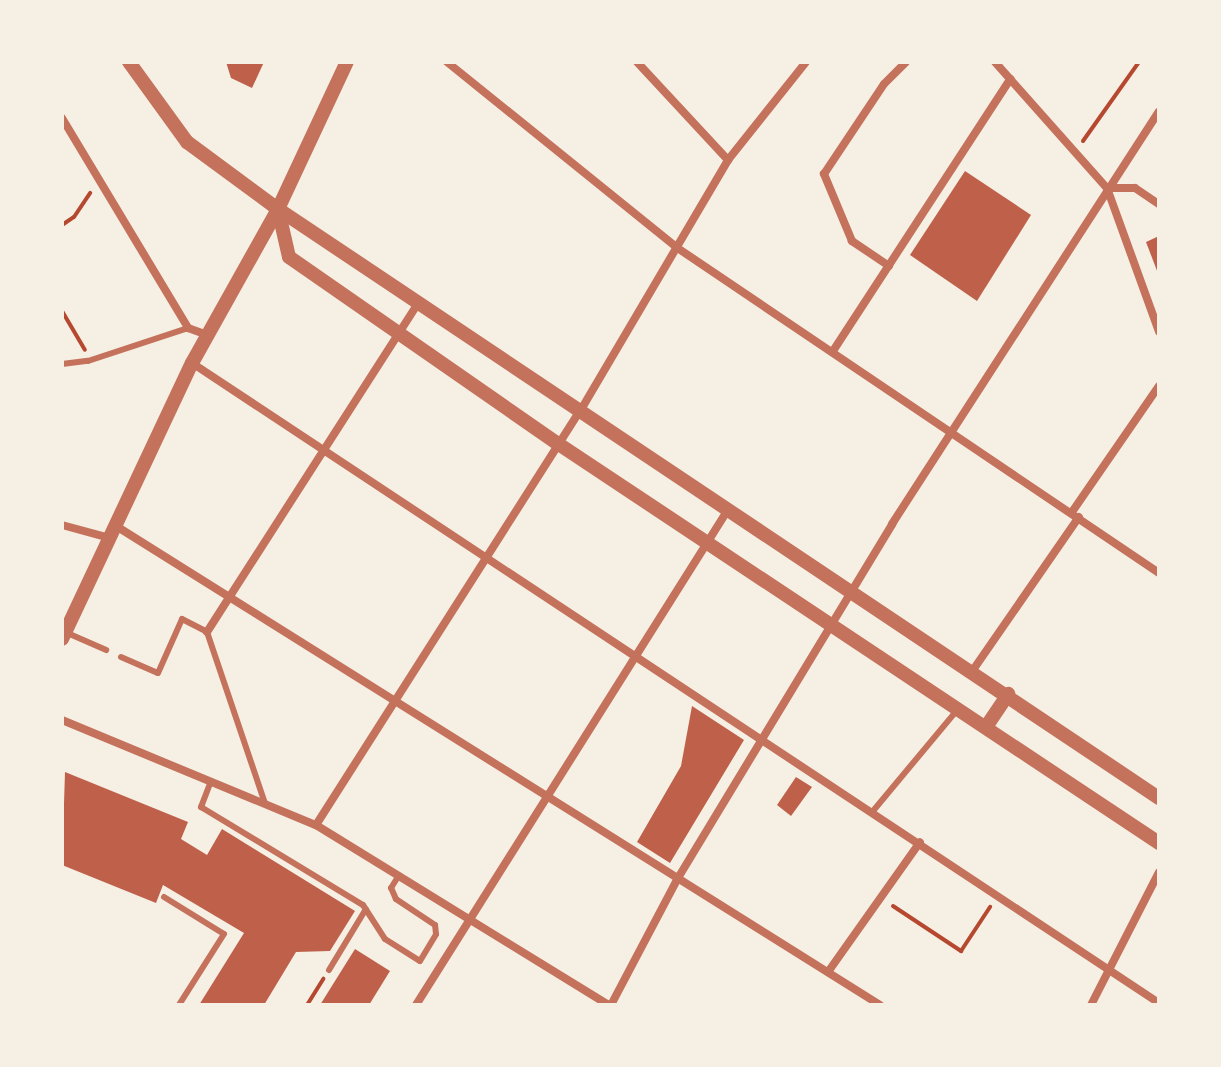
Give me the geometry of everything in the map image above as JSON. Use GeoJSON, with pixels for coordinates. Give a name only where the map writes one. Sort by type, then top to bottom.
{"type":"FeatureCollection","features":[{"type":"Feature","properties":{"kind":"street"},"geometry":{"type":"LineString","coordinates":[[129,62],[187,142],[278,209],[582,408],[1159,798]]}},
{"type":"Feature","properties":{"kind":"street"},"geometry":{"type":"LineString","coordinates":[[64,636],[192,363],[278,209],[347,62]]}},
{"type":"Feature","properties":{"kind":"street"},"geometry":{"type":"LineString","coordinates":[[447,62],[676,247],[1076,514],[1159,573]]}},
{"type":"Feature","properties":{"kind":"street"},"geometry":{"type":"LineString","coordinates":[[637,62],[728,160]]}},
{"type":"Feature","properties":{"kind":"street"},"geometry":{"type":"LineString","coordinates":[[316,825],[394,698],[582,408],[728,160],[806,62]]}},
{"type":"Feature","properties":{"kind":"street"},"geometry":{"type":"LineString","coordinates":[[889,266],[852,241],[824,174],[884,84],[906,62]]}},
{"type":"Feature","properties":{"kind":"street"},"geometry":{"type":"LineString","coordinates":[[995,62],[1107,188],[1159,332]]}},
{"type":"Feature","properties":{"kind":"street"},"geometry":{"type":"LineString","coordinates":[[833,351],[1010,79]]}},
{"type":"Feature","properties":{"kind":"street"},"geometry":{"type":"LineString","coordinates":[[62,720],[316,825],[610,1005],[678,878],[851,591],[950,430],[1159,112]]}},
{"type":"Feature","properties":{"kind":"street"},"geometry":{"type":"LineString","coordinates":[[62,118],[106,185],[188,328],[207,335]]}},
{"type":"Feature","properties":{"kind":"street"},"geometry":{"type":"LineString","coordinates":[[1107,188],[1135,188],[1159,204]]}},
{"type":"Feature","properties":{"kind":"street"},"geometry":{"type":"LineString","coordinates":[[278,209],[289,257],[400,331],[557,443],[1159,843]]}},
{"type":"Feature","properties":{"kind":"street"},"geometry":{"type":"LineString","coordinates":[[207,632],[420,302]]}},
{"type":"Feature","properties":{"kind":"street"},"geometry":{"type":"LineString","coordinates":[[192,363],[638,658],[762,736],[1159,1003]]}},
{"type":"Feature","properties":{"kind":"street"},"geometry":{"type":"LineString","coordinates":[[973,670],[1159,386]]}},
{"type":"Feature","properties":{"kind":"street"},"geometry":{"type":"LineString","coordinates":[[416,1005],[638,658],[730,507]]}},
{"type":"Feature","properties":{"kind":"street"},"geometry":{"type":"LineString","coordinates":[[62,525],[114,532],[231,593],[880,1005]]}},
{"type":"Feature","properties":{"kind":"street"},"geometry":{"type":"LineString","coordinates":[[986,727],[1008,694]]}},
{"type":"Feature","properties":{"kind":"street"},"geometry":{"type":"LineString","coordinates":[[828,972],[920,842]]}},
{"type":"Feature","properties":{"kind":"street"},"geometry":{"type":"LineString","coordinates":[[1091,1005],[1159,872]]}},
{"type":"Feature","properties":{"kind":"lane"},"geometry":{"type":"LineString","coordinates":[[62,364],[88,361],[188,328]]}},
{"type":"Feature","properties":{"kind":"lane"},"geometry":{"type":"LineString","coordinates":[[121,657],[158,673],[182,619],[207,632],[265,803]]}},
{"type":"Feature","properties":{"kind":"lane"},"geometry":{"type":"LineString","coordinates":[[64,636],[106,650]]}},
{"type":"Feature","properties":{"kind":"lane"},"geometry":{"type":"LineString","coordinates":[[873,811],[958,708]]}},
{"type":"Feature","properties":{"kind":"lane"},"geometry":{"type":"LineString","coordinates":[[211,781],[201,807],[366,909],[385,939],[420,961],[436,934],[435,925],[396,899],[391,888],[399,875]]}},
{"type":"Feature","properties":{"kind":"lane"},"geometry":{"type":"LineString","coordinates":[[164,897],[224,934],[179,1005]]}},
{"type":"Feature","properties":{"kind":"lane"},"geometry":{"type":"LineString","coordinates":[[329,970],[366,909]]}},
{"type":"Feature","properties":{"kind":"path"},"geometry":{"type":"LineString","coordinates":[[1075,152],[1139,62]]}},
{"type":"Feature","properties":{"kind":"path"},"geometry":{"type":"LineString","coordinates":[[62,225],[74,217],[91,192],[106,185]]}},
{"type":"Feature","properties":{"kind":"path"},"geometry":{"type":"LineString","coordinates":[[62,311],[82,339],[88,361]]}},
{"type":"Feature","properties":{"kind":"path"},"geometry":{"type":"LineString","coordinates":[[881,898],[961,951],[999,895]]}},
{"type":"Feature","properties":{"kind":"path"},"geometry":{"type":"LineString","coordinates":[[307,1005],[329,970]]}},
{"type":"Feature","properties":{"kind":"building"},"geometry":{"type":"Polygon","coordinates":[[[226,62],[264,62],[252,88],[231,78],[226,62]]]}},
{"type":"Feature","properties":{"kind":"building"},"geometry":{"type":"Polygon","coordinates":[[[965,171],[1031,215],[977,301],[910,255],[965,171]]]}},
{"type":"Feature","properties":{"kind":"building"},"geometry":{"type":"Polygon","coordinates":[[[1159,236],[1159,276],[1146,242],[1159,236]]]}},
{"type":"Feature","properties":{"kind":"building"},"geometry":{"type":"Polygon","coordinates":[[[692,706],[744,740],[670,863],[637,842],[681,766],[692,706]]]}},
{"type":"Feature","properties":{"kind":"building"},"geometry":{"type":"Polygon","coordinates":[[[65,772],[188,822],[181,839],[207,855],[222,829],[355,911],[330,951],[296,952],[264,1005],[199,1005],[244,933],[163,885],[156,903],[62,865],[65,772]]]}},
{"type":"Feature","properties":{"kind":"building"},"geometry":{"type":"Polygon","coordinates":[[[796,777],[812,787],[791,816],[777,805],[796,777]]]}},
{"type":"Feature","properties":{"kind":"building"},"geometry":{"type":"Polygon","coordinates":[[[355,949],[390,971],[369,1005],[320,1005],[355,949]]]}}]}
